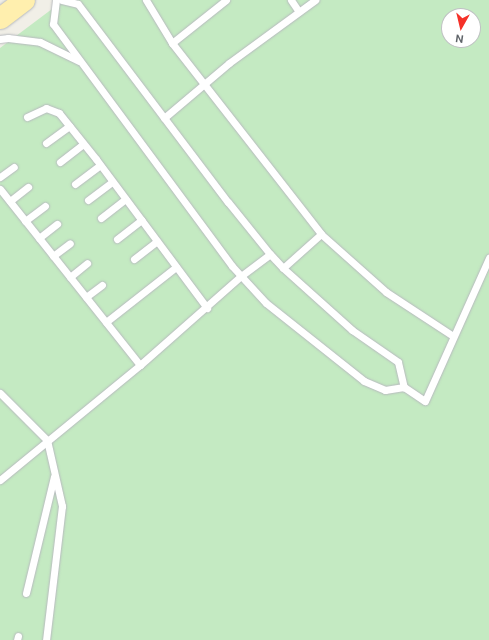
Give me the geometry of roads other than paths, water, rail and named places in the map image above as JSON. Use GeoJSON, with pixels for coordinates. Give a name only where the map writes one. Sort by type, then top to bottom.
{"type":"FeatureCollection","features":[{"type":"Feature","properties":{"kind":"main road"},"geometry":{"type":"LineString","coordinates":[[0,18],[24,0]]}},
{"type":"Feature","properties":{"kind":"lane"},"geometry":{"type":"LineString","coordinates":[[56,0],[53,24],[232,266],[266,303],[364,381],[385,390],[404,387],[425,401],[489,258]]}},
{"type":"Feature","properties":{"kind":"lane"},"geometry":{"type":"LineString","coordinates":[[62,0],[78,4],[228,202],[270,254],[283,268],[352,330],[398,362],[404,387]]}},
{"type":"Feature","properties":{"kind":"lane"},"geometry":{"type":"LineString","coordinates":[[146,0],[172,43],[321,234],[386,292],[454,336]]}},
{"type":"Feature","properties":{"kind":"lane"},"geometry":{"type":"LineString","coordinates":[[172,43],[226,0]]}},
{"type":"Feature","properties":{"kind":"lane"},"geometry":{"type":"LineString","coordinates":[[291,0],[299,12]]}},
{"type":"Feature","properties":{"kind":"lane"},"geometry":{"type":"LineString","coordinates":[[164,118],[229,63],[314,0]]}},
{"type":"Feature","properties":{"kind":"lane"},"geometry":{"type":"LineString","coordinates":[[0,39],[8,38],[40,42],[82,62]]}},
{"type":"Feature","properties":{"kind":"lane"},"geometry":{"type":"LineString","coordinates":[[27,117],[46,108],[59,113],[100,165],[207,308]]}},
{"type":"Feature","properties":{"kind":"lane"},"geometry":{"type":"LineString","coordinates":[[46,143],[69,126]]}},
{"type":"Feature","properties":{"kind":"lane"},"geometry":{"type":"LineString","coordinates":[[60,162],[83,144]]}},
{"type":"Feature","properties":{"kind":"lane"},"geometry":{"type":"LineString","coordinates":[[75,184],[100,165]]}},
{"type":"Feature","properties":{"kind":"lane"},"geometry":{"type":"LineString","coordinates":[[0,177],[14,167]]}},
{"type":"Feature","properties":{"kind":"lane"},"geometry":{"type":"LineString","coordinates":[[88,200],[112,182]]}},
{"type":"Feature","properties":{"kind":"lane"},"geometry":{"type":"LineString","coordinates":[[10,201],[28,187]]}},
{"type":"Feature","properties":{"kind":"lane"},"geometry":{"type":"LineString","coordinates":[[0,189],[140,364]]}},
{"type":"Feature","properties":{"kind":"lane"},"geometry":{"type":"LineString","coordinates":[[101,218],[125,199]]}},
{"type":"Feature","properties":{"kind":"lane"},"geometry":{"type":"LineString","coordinates":[[25,220],[45,206]]}},
{"type":"Feature","properties":{"kind":"lane"},"geometry":{"type":"LineString","coordinates":[[117,239],[141,220]]}},
{"type":"Feature","properties":{"kind":"lane"},"geometry":{"type":"LineString","coordinates":[[39,238],[57,224]]}},
{"type":"Feature","properties":{"kind":"lane"},"geometry":{"type":"LineString","coordinates":[[283,268],[321,234]]}},
{"type":"Feature","properties":{"kind":"lane"},"geometry":{"type":"LineString","coordinates":[[134,259],[157,241]]}},
{"type":"Feature","properties":{"kind":"lane"},"geometry":{"type":"LineString","coordinates":[[53,256],[70,243]]}},
{"type":"Feature","properties":{"kind":"lane"},"geometry":{"type":"LineString","coordinates":[[0,480],[207,308],[241,276],[270,254]]}},
{"type":"Feature","properties":{"kind":"lane"},"geometry":{"type":"LineString","coordinates":[[70,277],[87,263]]}},
{"type":"Feature","properties":{"kind":"lane"},"geometry":{"type":"LineString","coordinates":[[106,322],[176,267]]}},
{"type":"Feature","properties":{"kind":"lane"},"geometry":{"type":"LineString","coordinates":[[86,297],[102,285]]}},
{"type":"Feature","properties":{"kind":"lane"},"geometry":{"type":"LineString","coordinates":[[0,394],[47,440],[62,506],[46,640]]}},
{"type":"Feature","properties":{"kind":"lane"},"geometry":{"type":"LineString","coordinates":[[26,593],[54,473]]}}]}
